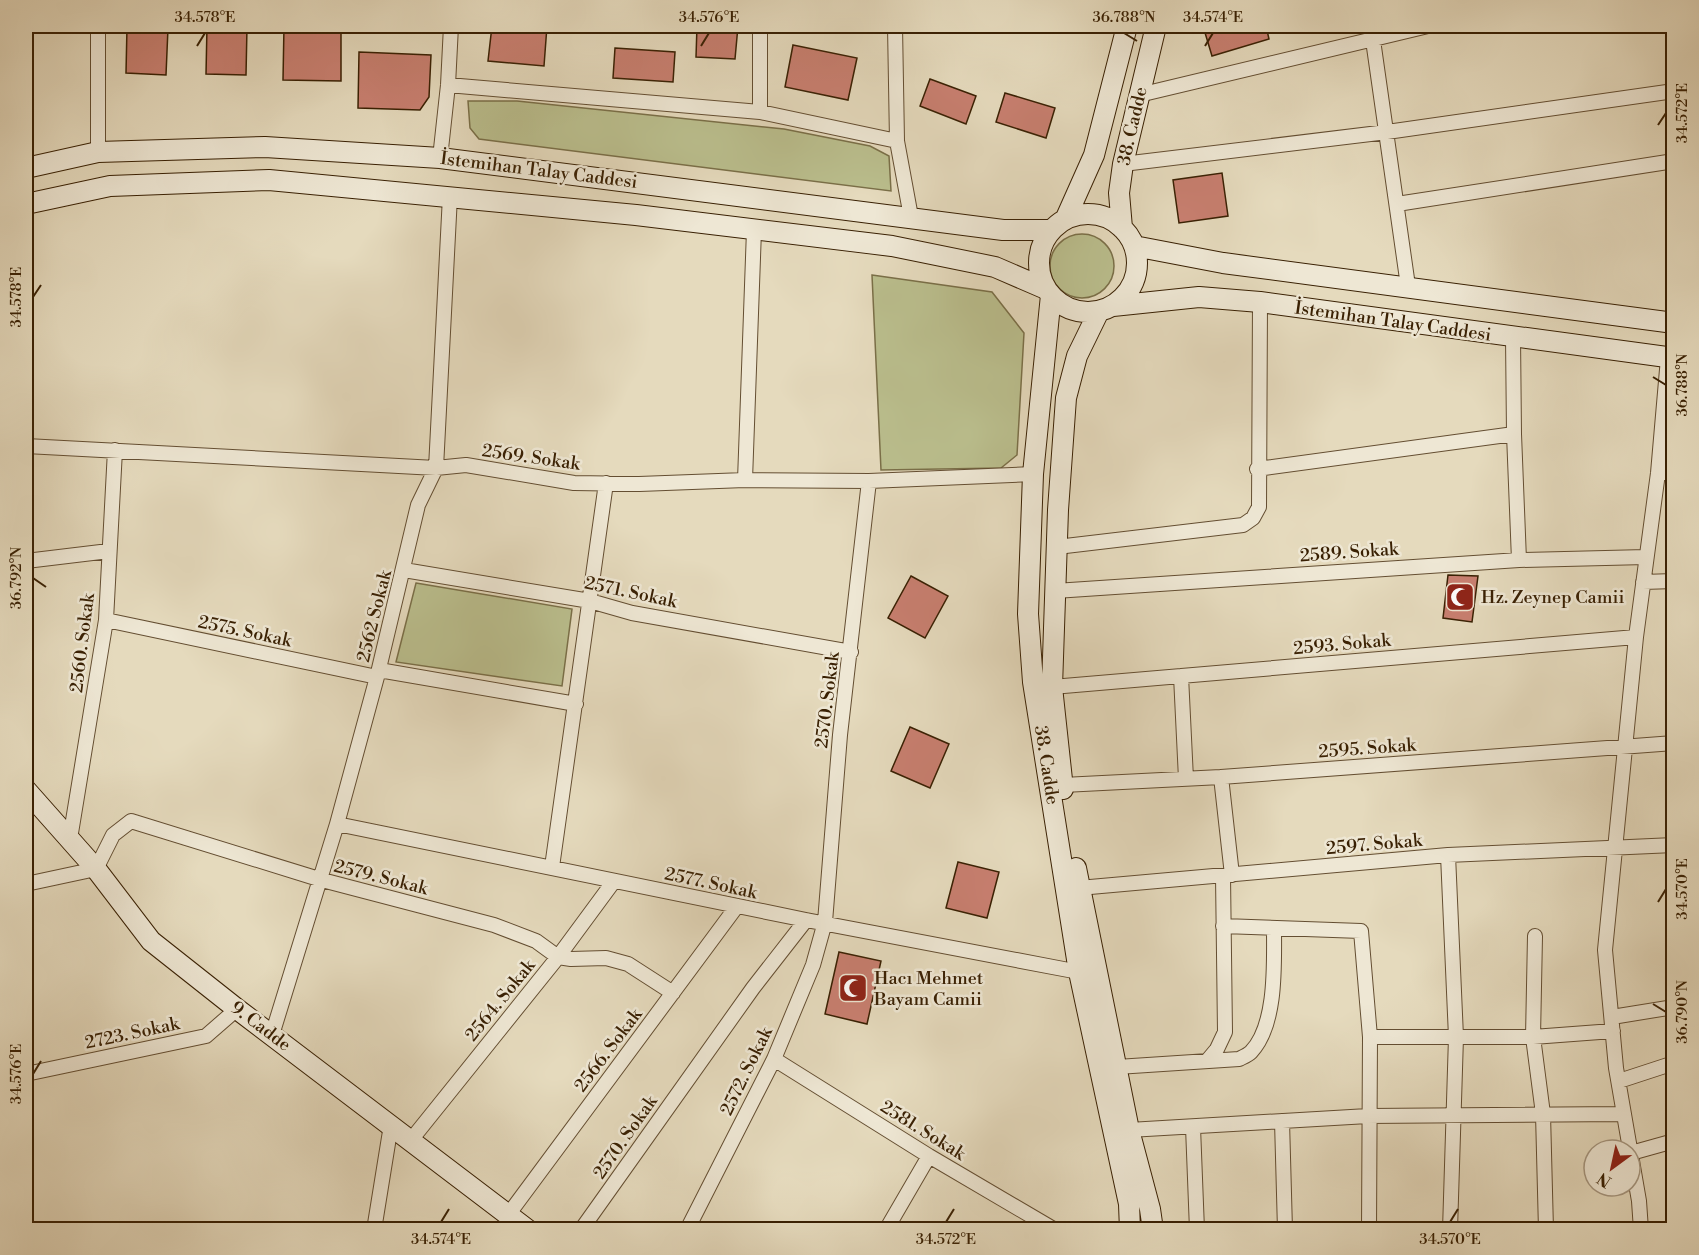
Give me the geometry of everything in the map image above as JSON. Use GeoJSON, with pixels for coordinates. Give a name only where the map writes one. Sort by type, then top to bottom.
{"type":"FeatureCollection","features":[{"type":"Feature","properties":{"kind":"street"},"geometry":{"type":"LineString","coordinates":[[98,26],[98,152]]}},
{"type":"Feature","properties":{"kind":"street"},"geometry":{"type":"LineString","coordinates":[[440,158],[448,85],[451,26]]}},
{"type":"Feature","properties":{"kind":"street"},"geometry":{"type":"LineString","coordinates":[[760,26],[760,112]]}},
{"type":"Feature","properties":{"kind":"street"},"geometry":{"type":"LineString","coordinates":[[895,26],[897,141],[911,217]]}},
{"type":"Feature","properties":{"kind":"street","name":"38. Cadde"},"geometry":{"type":"LineString","coordinates":[[1059,225],[1094,155],[1127,26]]}},
{"type":"Feature","properties":{"kind":"street","name":"38. Cadde"},"geometry":{"type":"LineString","coordinates":[[1122,228],[1119,193],[1123,164],[1156,26]]}},
{"type":"Feature","properties":{"kind":"street"},"geometry":{"type":"LineString","coordinates":[[1139,95],[1372,32],[1428,26]]}},
{"type":"Feature","properties":{"kind":"street"},"geometry":{"type":"LineString","coordinates":[[1372,32],[1408,286]]}},
{"type":"Feature","properties":{"kind":"street"},"geometry":{"type":"LineString","coordinates":[[448,85],[760,112],[897,141]]}},
{"type":"Feature","properties":{"kind":"street"},"geometry":{"type":"LineString","coordinates":[[1123,164],[1386,132],[1674,91]]}},
{"type":"Feature","properties":{"kind":"street","name":"İstemihan Talay Caddesi"},"geometry":{"type":"LineString","coordinates":[[26,168],[98,152],[265,147],[440,158],[1003,230],[1059,225]]}},
{"type":"Feature","properties":{"kind":"street"},"geometry":{"type":"LineString","coordinates":[[1397,204],[1674,161]]}},
{"type":"Feature","properties":{"kind":"street","name":"İstemihan Talay Caddesi"},"geometry":{"type":"LineString","coordinates":[[26,204],[110,186],[269,180],[636,215],[892,246],[995,267],[1049,292]]}},
{"type":"Feature","properties":{"kind":"street","name":"2562 Sokak"},"geometry":{"type":"LineString","coordinates":[[272,1035],[322,880],[378,674],[418,505],[436,468],[450,196]]}},
{"type":"Feature","properties":{"kind":"street"},"geometry":{"type":"LineString","coordinates":[[1086,214],[1111,220],[1122,228],[1134,246],[1137,267],[1131,286],[1124,297],[1106,308],[1086,312],[1073,310],[1061,304],[1049,292],[1040,274],[1039,258],[1044,243],[1059,225],[1086,214]]}},
{"type":"Feature","properties":{"kind":"street"},"geometry":{"type":"LineString","coordinates":[[745,480],[754,230]]}},
{"type":"Feature","properties":{"kind":"street","name":"İstemihan Talay Caddesi"},"geometry":{"type":"LineString","coordinates":[[1134,246],[1223,263],[1674,323]]}},
{"type":"Feature","properties":{"kind":"street","name":"38. Cadde"},"geometry":{"type":"LineString","coordinates":[[1049,292],[1033,474],[1028,614],[1034,682],[1079,972],[1132,1224]]}},
{"type":"Feature","properties":{"kind":"street","name":"İstemihan Talay Caddesi"},"geometry":{"type":"LineString","coordinates":[[1106,308],[1198,297],[1260,303],[1671,358]]}},
{"type":"Feature","properties":{"kind":"street"},"geometry":{"type":"LineString","coordinates":[[1057,547],[1243,525],[1253,518],[1258,507],[1260,303]]}},
{"type":"Feature","properties":{"kind":"street","name":"38. Cadde"},"geometry":{"type":"LineString","coordinates":[[1106,308],[1077,356],[1066,398],[1054,591],[1052,687],[1063,785],[1079,888],[1129,1130],[1150,1209],[1153,1230]]}},
{"type":"Feature","properties":{"kind":"street"},"geometry":{"type":"LineString","coordinates":[[1513,337],[1519,560]]}},
{"type":"Feature","properties":{"kind":"street"},"geometry":{"type":"LineString","coordinates":[[1628,1138],[1619,1081],[1605,950],[1636,637],[1671,358]]}},
{"type":"Feature","properties":{"kind":"street"},"geometry":{"type":"LineString","coordinates":[[1257,469],[1514,434]]}},
{"type":"Feature","properties":{"kind":"street","name":"2569. Sokak"},"geometry":{"type":"LineString","coordinates":[[26,446],[436,468],[466,465],[574,483],[639,484],[745,480],[869,481],[1033,474]]}},
{"type":"Feature","properties":{"kind":"street","name":"2560. Sokak"},"geometry":{"type":"LineString","coordinates":[[70,838],[106,620],[115,450]]}},
{"type":"Feature","properties":{"kind":"street"},"geometry":{"type":"LineString","coordinates":[[1658,473],[1674,472]]}},
{"type":"Feature","properties":{"kind":"street","name":"2570. Sokak"},"geometry":{"type":"LineString","coordinates":[[825,922],[840,735],[869,481]]}},
{"type":"Feature","properties":{"kind":"street"},"geometry":{"type":"LineString","coordinates":[[552,867],[606,483]]}},
{"type":"Feature","properties":{"kind":"street"},"geometry":{"type":"LineString","coordinates":[[26,561],[109,551]]}},
{"type":"Feature","properties":{"kind":"street","name":"2589. Sokak"},"geometry":{"type":"LineString","coordinates":[[1054,591],[1519,560],[1646,557]]}},
{"type":"Feature","properties":{"kind":"street","name":"2571. Sokak"},"geometry":{"type":"LineString","coordinates":[[404,570],[590,601],[632,613],[850,652]]}},
{"type":"Feature","properties":{"kind":"street"},"geometry":{"type":"LineString","coordinates":[[1643,582],[1674,581]]}},
{"type":"Feature","properties":{"kind":"street","name":"2575. Sokak"},"geometry":{"type":"LineString","coordinates":[[106,620],[378,674],[576,704]]}},
{"type":"Feature","properties":{"kind":"street","name":"2593. Sokak"},"geometry":{"type":"LineString","coordinates":[[1052,687],[1636,637]]}},
{"type":"Feature","properties":{"kind":"street"},"geometry":{"type":"LineString","coordinates":[[1181,676],[1185,779]]}},
{"type":"Feature","properties":{"kind":"street","name":"2595. Sokak"},"geometry":{"type":"LineString","coordinates":[[1063,785],[1221,777],[1674,743]]}},
{"type":"Feature","properties":{"kind":"street"},"geometry":{"type":"LineString","coordinates":[[1207,1061],[1217,1049],[1225,1032],[1224,926],[1228,875],[1221,777]]}},
{"type":"Feature","properties":{"kind":"street","name":"9. Cadde"},"geometry":{"type":"LineString","coordinates":[[27,793],[96,869],[151,941],[528,1230]]}},
{"type":"Feature","properties":{"kind":"street","name":"2579. Sokak"},"geometry":{"type":"LineString","coordinates":[[96,869],[113,835],[131,821],[322,880],[494,925],[536,941],[558,957]]}},
{"type":"Feature","properties":{"kind":"street","name":"2577. Sokak"},"geometry":{"type":"LineString","coordinates":[[337,824],[806,920],[1079,972]]}},
{"type":"Feature","properties":{"kind":"street","name":"2597. Sokak"},"geometry":{"type":"LineString","coordinates":[[1079,888],[1449,855],[1674,845]]}},
{"type":"Feature","properties":{"kind":"street"},"geometry":{"type":"LineString","coordinates":[[1449,855],[1456,1037],[1450,1230]]}},
{"type":"Feature","properties":{"kind":"street"},"geometry":{"type":"LineString","coordinates":[[26,884],[96,869]]}},
{"type":"Feature","properties":{"kind":"street","name":"2564. Sokak"},"geometry":{"type":"LineString","coordinates":[[411,1140],[558,957],[614,881]]}},
{"type":"Feature","properties":{"kind":"street","name":"2566. Sokak"},"geometry":{"type":"LineString","coordinates":[[508,1215],[737,906]]}},
{"type":"Feature","properties":{"kind":"street","name":"2570. Sokak"},"geometry":{"type":"LineString","coordinates":[[581,1230],[753,988],[806,920]]}},
{"type":"Feature","properties":{"kind":"street","name":"2572. Sokak"},"geometry":{"type":"LineString","coordinates":[[687,1230],[774,1059],[813,965],[825,922]]}},
{"type":"Feature","properties":{"kind":"street"},"geometry":{"type":"LineString","coordinates":[[1224,926],[1361,931],[1370,1037],[1369,1230]]}},
{"type":"Feature","properties":{"kind":"street"},"geometry":{"type":"LineString","coordinates":[[1117,1066],[1239,1059],[1250,1052],[1267,1022],[1274,965],[1274,928]]}},
{"type":"Feature","properties":{"kind":"street"},"geometry":{"type":"LineString","coordinates":[[1535,936],[1533,1036],[1543,1114],[1546,1230]]}},
{"type":"Feature","properties":{"kind":"street"},"geometry":{"type":"LineString","coordinates":[[558,957],[606,958],[628,964],[673,993]]}},
{"type":"Feature","properties":{"kind":"street"},"geometry":{"type":"LineString","coordinates":[[1370,1037],[1533,1036],[1612,1024],[1674,1007]]}},
{"type":"Feature","properties":{"kind":"street","name":"2723. Sokak"},"geometry":{"type":"LineString","coordinates":[[26,1074],[206,1036],[237,1009]]}},
{"type":"Feature","properties":{"kind":"street","name":"2581. Sokak"},"geometry":{"type":"LineString","coordinates":[[774,1059],[929,1156],[1055,1230]]}},
{"type":"Feature","properties":{"kind":"street"},"geometry":{"type":"LineString","coordinates":[[1619,1081],[1674,1064]]}},
{"type":"Feature","properties":{"kind":"street"},"geometry":{"type":"LineString","coordinates":[[1129,1130],[1368,1116],[1624,1114]]}},
{"type":"Feature","properties":{"kind":"street"},"geometry":{"type":"LineString","coordinates":[[1282,1121],[1285,1230]]}},
{"type":"Feature","properties":{"kind":"street"},"geometry":{"type":"LineString","coordinates":[[374,1230],[391,1125]]}},
{"type":"Feature","properties":{"kind":"street"},"geometry":{"type":"LineString","coordinates":[[1193,1126],[1197,1230]]}},
{"type":"Feature","properties":{"kind":"street"},"geometry":{"type":"LineString","coordinates":[[1642,1150],[1674,1141]]}},
{"type":"Feature","properties":{"kind":"street"},"geometry":{"type":"LineString","coordinates":[[886,1230],[929,1156]]}},
{"type":"Feature","properties":{"kind":"street"},"geometry":{"type":"LineString","coordinates":[[1638,1198],[1641,1230]]}},
{"type":"Feature","properties":{"kind":"green space"},"geometry":{"type":"Polygon","coordinates":[[[468,101],[517,101],[784,129],[870,146],[889,156],[891,191],[479,139],[470,128],[468,101]]]}},
{"type":"Feature","properties":{"kind":"green space"},"geometry":{"type":"Polygon","coordinates":[[[1082,234],[1100,240],[1108,248],[1114,266],[1108,284],[1100,292],[1082,298],[1064,292],[1056,284],[1050,266],[1056,248],[1064,240],[1082,234]]]}},
{"type":"Feature","properties":{"kind":"green space"},"geometry":{"type":"Polygon","coordinates":[[[872,275],[992,292],[1024,333],[1017,455],[1001,468],[881,470],[872,275]]]}},
{"type":"Feature","properties":{"kind":"green space"},"geometry":{"type":"Polygon","coordinates":[[[416,583],[572,609],[562,686],[396,662],[416,583]]]}},
{"type":"Feature","properties":{"kind":"building"},"geometry":{"type":"Polygon","coordinates":[[[207,26],[247,27],[246,75],[206,74],[207,26]]]}},
{"type":"Feature","properties":{"kind":"building"},"geometry":{"type":"Polygon","coordinates":[[[284,26],[341,26],[341,81],[283,80],[284,26]]]}},
{"type":"Feature","properties":{"kind":"building"},"geometry":{"type":"Polygon","coordinates":[[[492,26],[547,26],[544,66],[488,61],[492,26]]]}},
{"type":"Feature","properties":{"kind":"building"},"geometry":{"type":"Polygon","coordinates":[[[697,26],[738,26],[735,59],[696,57],[697,26]]]}},
{"type":"Feature","properties":{"kind":"building"},"geometry":{"type":"Polygon","coordinates":[[[924,26],[971,26],[971,32],[924,33],[924,26]]]}},
{"type":"Feature","properties":{"kind":"building"},"geometry":{"type":"Polygon","coordinates":[[[1021,26],[1068,26],[1069,32],[1021,32],[1021,26]]]}},
{"type":"Feature","properties":{"kind":"building"},"geometry":{"type":"Polygon","coordinates":[[[1203,26],[1266,26],[1269,39],[1212,56],[1203,26]]]}},
{"type":"Feature","properties":{"kind":"building"},"geometry":{"type":"Polygon","coordinates":[[[127,27],[168,28],[166,75],[126,73],[127,27]]]}},
{"type":"Feature","properties":{"kind":"building"},"geometry":{"type":"Polygon","coordinates":[[[793,45],[857,58],[848,100],[785,87],[793,45]]]}},
{"type":"Feature","properties":{"kind":"building"},"geometry":{"type":"Polygon","coordinates":[[[615,48],[675,52],[673,82],[613,78],[615,48]]]}},
{"type":"Feature","properties":{"kind":"building"},"geometry":{"type":"Polygon","coordinates":[[[359,52],[431,55],[429,97],[420,110],[358,108],[359,52]]]}},
{"type":"Feature","properties":{"kind":"building"},"geometry":{"type":"Polygon","coordinates":[[[930,79],[976,96],[966,124],[920,106],[930,79]]]}},
{"type":"Feature","properties":{"kind":"building"},"geometry":{"type":"Polygon","coordinates":[[[1005,93],[1055,108],[1046,138],[996,122],[1005,93]]]}},
{"type":"Feature","properties":{"kind":"building"},"geometry":{"type":"Polygon","coordinates":[[[1222,173],[1228,216],[1179,223],[1173,180],[1222,173]]]}},
{"type":"Feature","properties":{"kind":"building","name":"Hz. Zeynep Camii"},"geometry":{"type":"Polygon","coordinates":[[[1448,575],[1478,576],[1472,622],[1443,618],[1448,575]]]}},
{"type":"Feature","properties":{"kind":"building"},"geometry":{"type":"Polygon","coordinates":[[[911,576],[948,596],[925,638],[888,618],[911,576]]]}},
{"type":"Feature","properties":{"kind":"building"},"geometry":{"type":"Polygon","coordinates":[[[910,727],[949,744],[930,788],[891,771],[910,727]]]}},
{"type":"Feature","properties":{"kind":"building"},"geometry":{"type":"Polygon","coordinates":[[[958,862],[999,872],[987,918],[946,908],[958,862]]]}},
{"type":"Feature","properties":{"kind":"building","name":"Hacı Mehmet Bayam Camii"},"geometry":{"type":"Polygon","coordinates":[[[839,952],[881,961],[867,1024],[825,1014],[839,952]]]}},
{"type":"Feature","properties":{"kind":"place","name":"Hz. Zeynep Camii"},"geometry":{"type":"Point","coordinates":[1460,597]}},
{"type":"Feature","properties":{"kind":"place","name":"Hacı Mehmet Bayam Camii"},"geometry":{"type":"Point","coordinates":[853,988]}}]}
